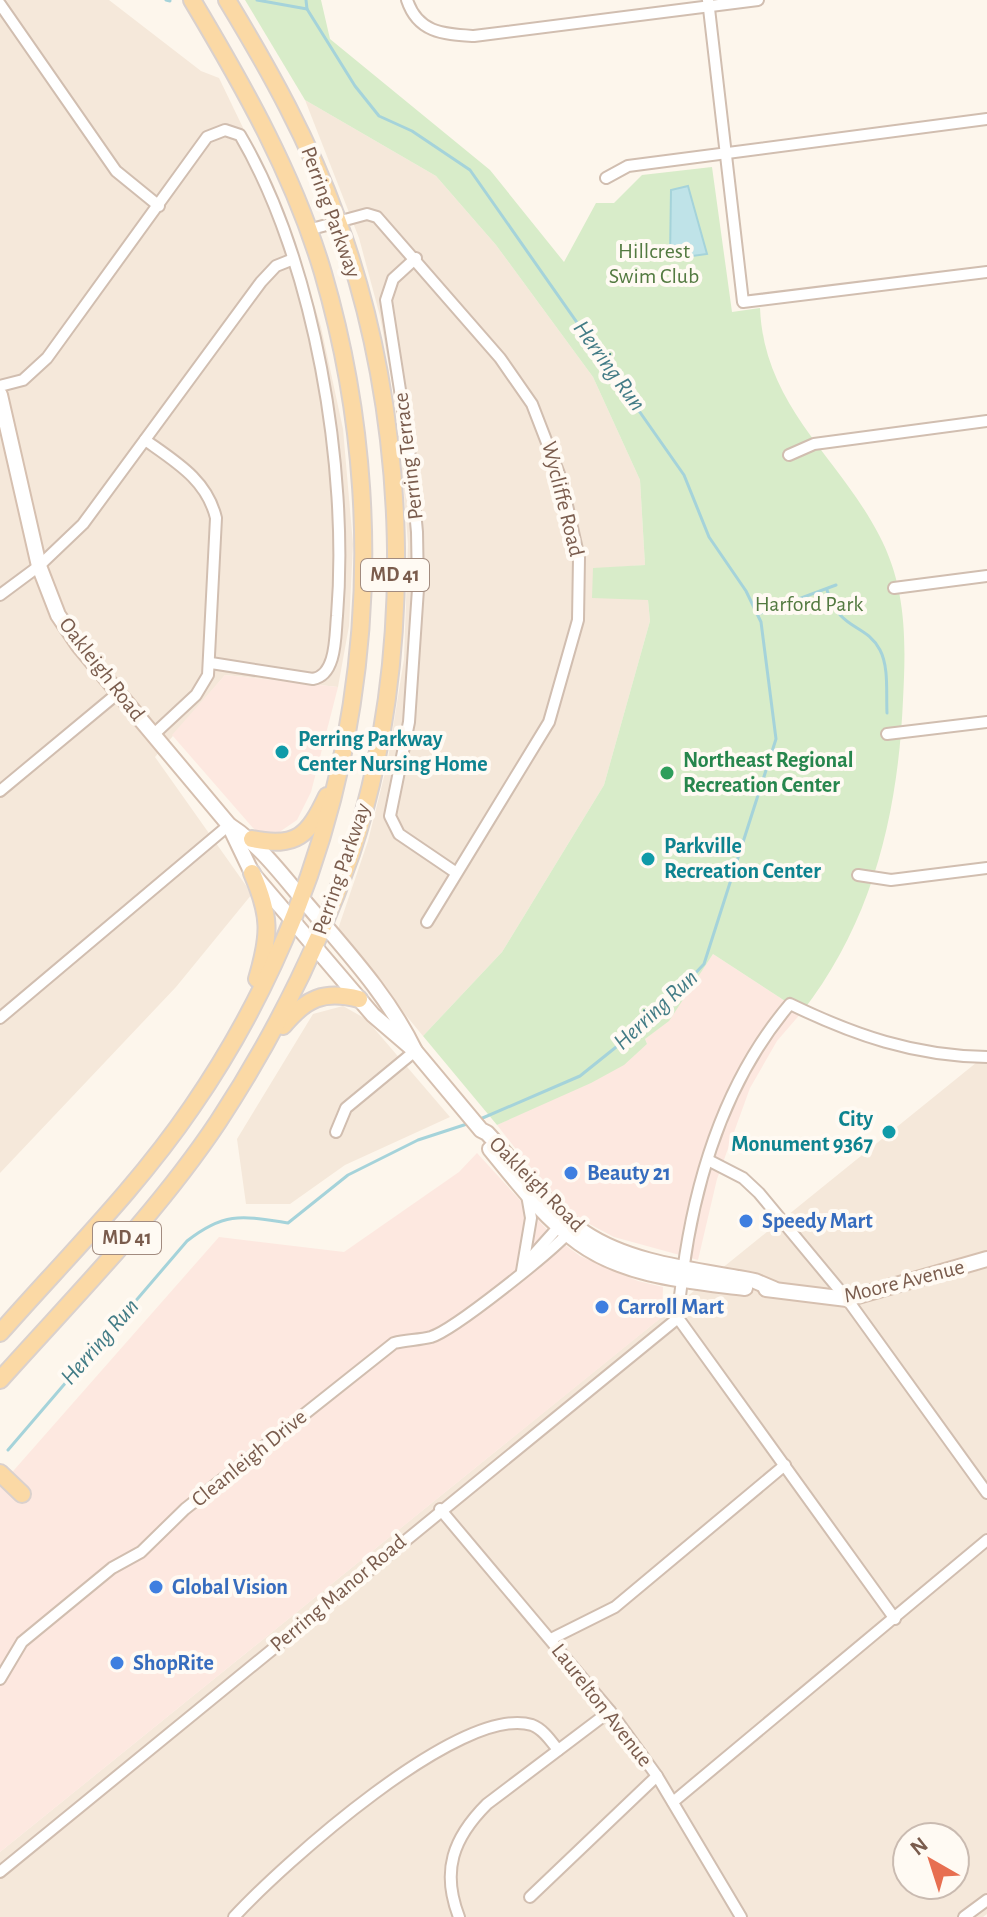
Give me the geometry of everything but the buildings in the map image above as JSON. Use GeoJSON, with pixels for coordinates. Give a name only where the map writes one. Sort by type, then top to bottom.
{"type":"FeatureCollection","features":[{"type":"Feature","properties":{"kind":"main road","name":"Perring Parkway"},"geometry":{"type":"LineString","coordinates":[[0,1333],[163,1146],[243,1025],[293,921],[324,838],[343,762],[361,638],[363,499],[346,367],[308,230],[260,118],[192,0]]}},
{"type":"Feature","properties":{"kind":"main road","name":"Perring Parkway"},"geometry":{"type":"LineString","coordinates":[[0,1380],[161,1199],[241,1087],[285,1009],[315,947],[352,851],[373,770],[387,684],[395,587],[394,513],[386,413],[363,304],[339,223],[288,105],[227,0]]}},
{"type":"Feature","properties":{"kind":"main road"},"geometry":{"type":"LineString","coordinates":[[252,839],[281,844],[302,835],[317,817],[343,762]]}},
{"type":"Feature","properties":{"kind":"main road"},"geometry":{"type":"LineString","coordinates":[[243,1025],[269,930],[263,898],[252,873]]}},
{"type":"Feature","properties":{"kind":"main road"},"geometry":{"type":"LineString","coordinates":[[241,1087],[286,1023],[309,1000],[330,994],[359,999]]}},
{"type":"Feature","properties":{"kind":"main road"},"geometry":{"type":"LineString","coordinates":[[0,1473],[22,1494]]}},
{"type":"Feature","properties":{"kind":"street"},"geometry":{"type":"LineString","coordinates":[[407,0],[411,13],[422,26],[441,34],[474,36],[708,3],[758,0]]}},
{"type":"Feature","properties":{"kind":"street"},"geometry":{"type":"LineString","coordinates":[[708,3],[743,302],[987,272]]}},
{"type":"Feature","properties":{"kind":"street"},"geometry":{"type":"LineString","coordinates":[[0,4],[116,171],[159,206]]}},
{"type":"Feature","properties":{"kind":"street"},"geometry":{"type":"LineString","coordinates":[[606,178],[628,166],[987,119]]}},
{"type":"Feature","properties":{"kind":"street"},"geometry":{"type":"LineString","coordinates":[[0,386],[23,380],[39,368],[207,137],[217,131],[236,133],[248,150],[291,260],[313,336],[331,433],[341,564],[335,642],[328,671],[318,678],[211,663]]}},
{"type":"Feature","properties":{"kind":"street","name":"Wycliffe Road"},"geometry":{"type":"LineString","coordinates":[[308,230],[367,214],[377,217],[416,258],[500,358],[532,404],[561,479],[579,558],[578,620],[549,722],[522,772],[455,872],[427,922]]}},
{"type":"Feature","properties":{"kind":"street","name":"Perring Terrace"},"geometry":{"type":"LineString","coordinates":[[416,258],[393,279],[386,300],[409,448],[417,532],[418,589],[409,722],[390,816],[399,834],[455,872]]}},
{"type":"Feature","properties":{"kind":"street"},"geometry":{"type":"LineString","coordinates":[[0,595],[39,566],[83,524],[261,282],[276,266],[291,260]]}},
{"type":"Feature","properties":{"kind":"street","name":"Oakleigh Road"},"geometry":{"type":"LineString","coordinates":[[0,395],[39,566],[65,626],[229,825],[252,873],[359,999],[387,1029],[415,1051]]}},
{"type":"Feature","properties":{"kind":"street"},"geometry":{"type":"LineString","coordinates":[[789,455],[814,444],[987,421]]}},
{"type":"Feature","properties":{"kind":"street"},"geometry":{"type":"LineString","coordinates":[[145,440],[200,482],[212,501],[216,518],[211,663],[196,695],[153,735]]}},
{"type":"Feature","properties":{"kind":"street"},"geometry":{"type":"LineString","coordinates":[[894,588],[987,576]]}},
{"type":"Feature","properties":{"kind":"street"},"geometry":{"type":"LineString","coordinates":[[0,791],[118,693]]}},
{"type":"Feature","properties":{"kind":"street"},"geometry":{"type":"LineString","coordinates":[[887,734],[987,722]]}},
{"type":"Feature","properties":{"kind":"street"},"geometry":{"type":"LineString","coordinates":[[0,1018],[229,825]]}},
{"type":"Feature","properties":{"kind":"street","name":"Oakleigh Road"},"geometry":{"type":"LineString","coordinates":[[229,825],[252,839],[385,1000],[415,1051],[567,1226]]}},
{"type":"Feature","properties":{"kind":"street"},"geometry":{"type":"LineString","coordinates":[[858,875],[891,880],[987,868]]}},
{"type":"Feature","properties":{"kind":"street"},"geometry":{"type":"LineString","coordinates":[[895,1619],[678,1318],[693,1209],[708,1160],[739,1082],[771,1026],[790,1004],[844,1030],[906,1050],[987,1057]]}},
{"type":"Feature","properties":{"kind":"street"},"geometry":{"type":"LineString","coordinates":[[336,1132],[346,1108],[415,1051]]}},
{"type":"Feature","properties":{"kind":"street","name":"Oakleigh Road"},"geometry":{"type":"LineString","coordinates":[[481,1130],[481,1137],[527,1195],[567,1226],[609,1247],[683,1273]]}},
{"type":"Feature","properties":{"kind":"street"},"geometry":{"type":"LineString","coordinates":[[708,1160],[743,1178],[759,1193],[847,1299],[987,1493]]}},
{"type":"Feature","properties":{"kind":"street"},"geometry":{"type":"LineString","coordinates":[[522,1271],[531,1218],[527,1195]]}},
{"type":"Feature","properties":{"kind":"street","name":"Cleanleigh Drive"},"geometry":{"type":"LineString","coordinates":[[0,1679],[22,1642],[112,1568],[141,1552],[185,1509],[394,1343],[430,1337],[446,1330],[522,1271],[567,1226]]}},
{"type":"Feature","properties":{"kind":"street","name":"Moore Avenue"},"geometry":{"type":"LineString","coordinates":[[683,1273],[755,1281],[774,1289],[847,1299],[987,1259]]}},
{"type":"Feature","properties":{"kind":"street","name":"Perring Manor Road"},"geometry":{"type":"LineString","coordinates":[[0,1872],[440,1509],[678,1318]]}},
{"type":"Feature","properties":{"kind":"street"},"geometry":{"type":"LineString","coordinates":[[551,1639],[615,1607],[785,1465]]}},
{"type":"Feature","properties":{"kind":"street","name":"Laurelton Avenue"},"geometry":{"type":"LineString","coordinates":[[440,1509],[610,1711],[657,1776],[741,1917]]}},
{"type":"Feature","properties":{"kind":"street"},"geometry":{"type":"LineString","coordinates":[[673,1802],[987,1540]]}},
{"type":"Feature","properties":{"kind":"street"},"geometry":{"type":"LineString","coordinates":[[459,1917],[452,1900],[450,1864],[461,1833],[487,1804],[610,1711]]}},
{"type":"Feature","properties":{"kind":"street"},"geometry":{"type":"LineString","coordinates":[[234,1917],[281,1872],[387,1783],[433,1752],[495,1726],[514,1723],[537,1727],[558,1750]]}},
{"type":"Feature","properties":{"kind":"street"},"geometry":{"type":"LineString","coordinates":[[530,1897],[657,1776]]}},
{"type":"Feature","properties":{"kind":"street"},"geometry":{"type":"LineString","coordinates":[[964,1917],[987,1900]]}},
{"type":"Feature","properties":{"kind":"shaded area"},"geometry":{"type":"Polygon","coordinates":[[[0,0],[109,0],[201,71],[219,78],[287,219],[321,327],[343,429],[353,544],[349,626],[338,687],[225,675],[155,757],[252,894],[176,987],[0,1173],[0,0]]]}},
{"type":"Feature","properties":{"kind":"shaded area"},"geometry":{"type":"Polygon","coordinates":[[[305,100],[436,176],[496,245],[593,377],[640,480],[645,565],[593,569],[648,600],[650,621],[604,785],[502,952],[423,1036],[337,932],[368,841],[387,765],[404,659],[408,544],[398,417],[380,316],[359,238],[305,100]]]}},
{"type":"Feature","properties":{"kind":"shaded area"},"geometry":{"type":"Polygon","coordinates":[[[225,675],[338,687],[311,792],[297,820],[275,835],[264,836],[253,828],[172,735],[225,675]]]}},
{"type":"Feature","properties":{"kind":"shaded area"},"geometry":{"type":"Polygon","coordinates":[[[713,954],[802,1012],[777,1041],[750,1088],[717,1179],[698,1260],[614,1237],[580,1219],[559,1204],[497,1125],[624,1064],[647,1044],[645,1039],[668,1020],[713,954]]]}},
{"type":"Feature","properties":{"kind":"shaded area"},"geometry":{"type":"Polygon","coordinates":[[[343,1006],[366,1019],[450,1117],[345,1165],[290,1204],[246,1204],[237,1139],[313,1014],[343,1006]]]}},
{"type":"Feature","properties":{"kind":"shaded area"},"geometry":{"type":"Polygon","coordinates":[[[987,1054],[987,1914],[983,1917],[0,1917],[0,1852],[987,1054]]]}},
{"type":"Feature","properties":{"kind":"shaded area"},"geometry":{"type":"Polygon","coordinates":[[[477,1153],[552,1235],[580,1256],[638,1281],[663,1287],[662,1317],[0,1852],[0,1486],[219,1237],[344,1252],[459,1172],[477,1153]]]}},
{"type":"Feature","properties":{"kind":"green space"},"geometry":{"type":"Polygon","coordinates":[[[245,0],[321,0],[330,39],[490,170],[564,262],[596,203],[614,203],[642,175],[712,167],[732,312],[760,308],[765,343],[775,374],[806,429],[879,535],[895,575],[903,616],[900,742],[888,824],[864,903],[847,941],[802,1012],[713,954],[669,1021],[645,1039],[647,1044],[624,1065],[497,1125],[423,1036],[502,952],[604,785],[650,621],[648,600],[592,598],[593,568],[645,565],[640,480],[593,377],[496,245],[436,176],[305,100],[245,0]]]}},
{"type":"Feature","properties":{"kind":"water"},"geometry":{"type":"Polygon","coordinates":[[[688,186],[707,254],[670,259],[671,190],[688,186]]]}},
{"type":"Feature","properties":{"kind":"waterway","name":"Herring Run"},"geometry":{"type":"LineString","coordinates":[[166,0],[170,1]]}},
{"type":"Feature","properties":{"kind":"waterway","name":"Herring Run"},"geometry":{"type":"LineString","coordinates":[[257,0],[307,9]]}},
{"type":"Feature","properties":{"kind":"waterway","name":"Herring Run"},"geometry":{"type":"LineString","coordinates":[[306,0],[307,9],[355,86],[379,116],[412,131],[470,170],[684,475],[709,537],[746,591],[761,622],[776,739],[704,964],[656,1015],[580,1076],[478,1120]]}},
{"type":"Feature","properties":{"kind":"waterway"},"geometry":{"type":"LineString","coordinates":[[758,614],[836,585]]}},
{"type":"Feature","properties":{"kind":"waterway"},"geometry":{"type":"LineString","coordinates":[[827,590],[839,613],[874,641],[880,650],[886,672],[887,713]]}},
{"type":"Feature","properties":{"kind":"waterway","name":"Herring Run"},"geometry":{"type":"LineString","coordinates":[[8,1450],[187,1241],[200,1231],[235,1218],[288,1223],[348,1175],[418,1140],[467,1124]]}},
{"type":"Feature","properties":{"kind":"place","name":"Perring Parkway Center Nursing Home"},"geometry":{"type":"Point","coordinates":[282,752]}},
{"type":"Feature","properties":{"kind":"place","name":"Northeast Regional Recreation Center"},"geometry":{"type":"Point","coordinates":[667,773]}},
{"type":"Feature","properties":{"kind":"place","name":"Parkville Recreation Center"},"geometry":{"type":"Point","coordinates":[648,859]}},
{"type":"Feature","properties":{"kind":"place","name":"City Monument 9367"},"geometry":{"type":"Point","coordinates":[889,1132]}},
{"type":"Feature","properties":{"kind":"place","name":"Beauty 21"},"geometry":{"type":"Point","coordinates":[571,1173]}},
{"type":"Feature","properties":{"kind":"place","name":"Speedy Mart"},"geometry":{"type":"Point","coordinates":[746,1221]}},
{"type":"Feature","properties":{"kind":"place","name":"Carroll Mart"},"geometry":{"type":"Point","coordinates":[602,1307]}},
{"type":"Feature","properties":{"kind":"place","name":"Global Vision"},"geometry":{"type":"Point","coordinates":[156,1587]}},
{"type":"Feature","properties":{"kind":"place","name":"ShopRite"},"geometry":{"type":"Point","coordinates":[117,1663]}},
{"type":"Feature","properties":{"kind":"park label","name":"Hillcrest Swim Club"},"geometry":{"type":"Point","coordinates":[654,264]}},
{"type":"Feature","properties":{"kind":"park label","name":"Harford Park"},"geometry":{"type":"Point","coordinates":[809,604]}}]}
